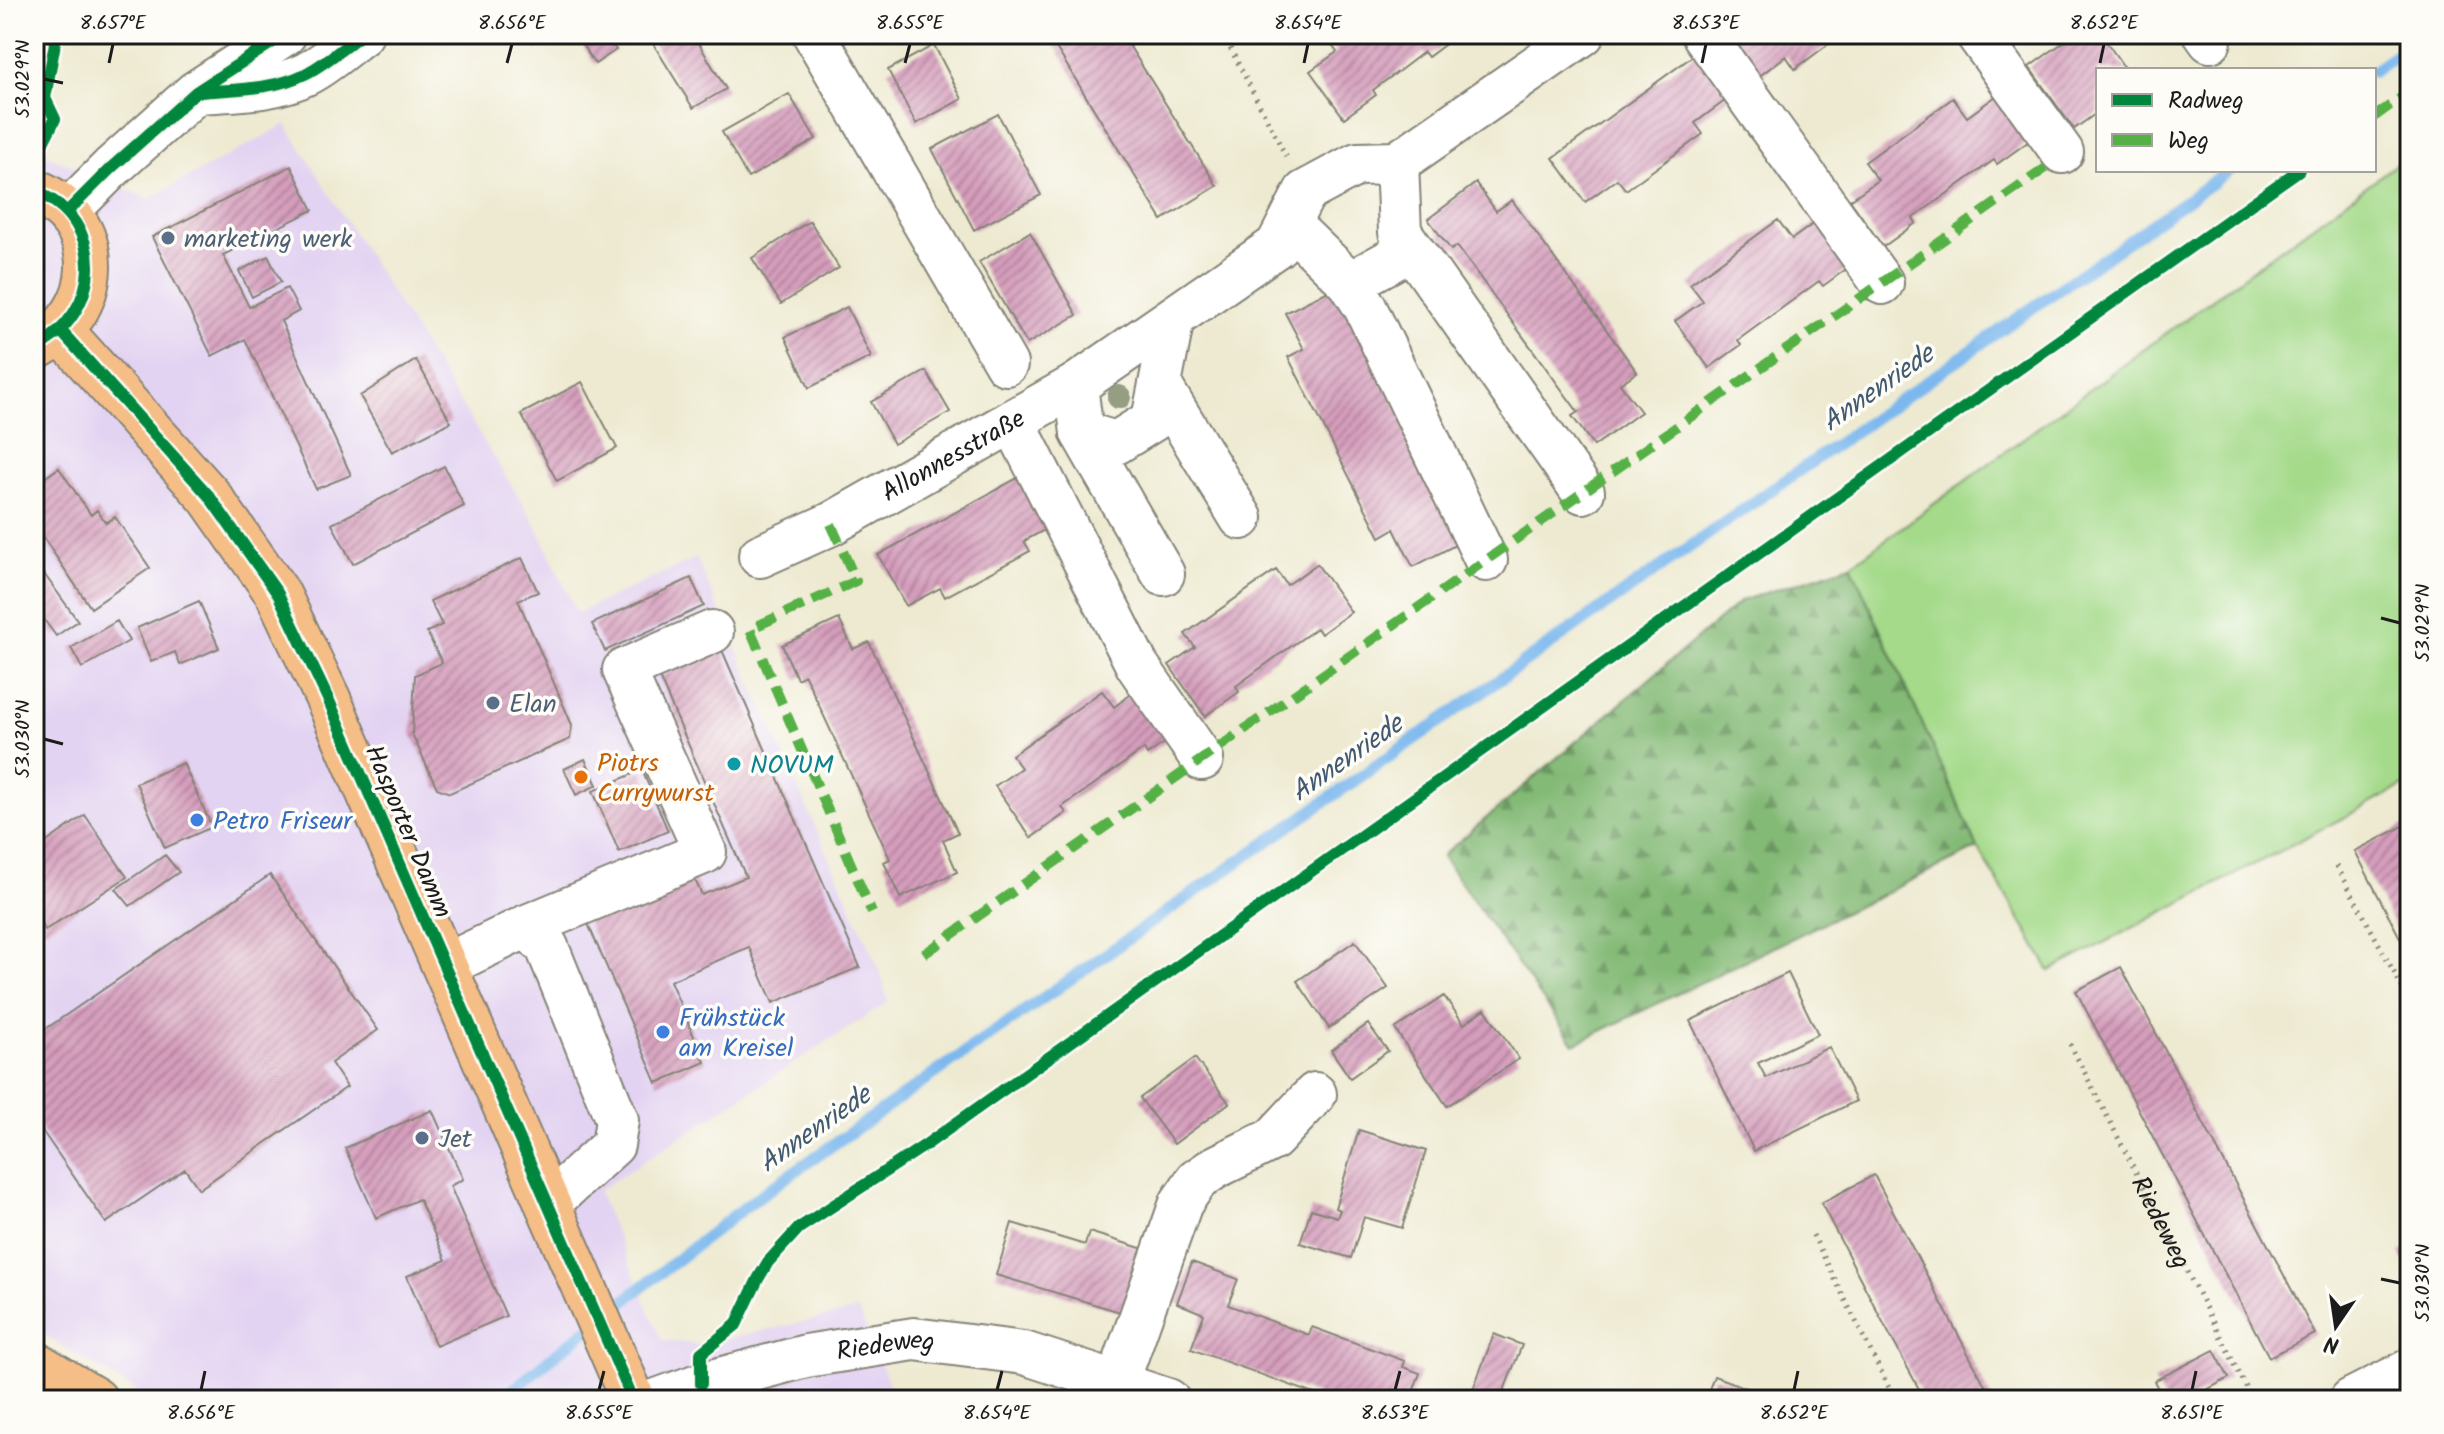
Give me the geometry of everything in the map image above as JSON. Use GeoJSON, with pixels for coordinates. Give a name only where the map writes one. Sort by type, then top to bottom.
{"type":"FeatureCollection","features":[{"type":"Feature","properties":{"kind":"main road"},"geometry":{"type":"LineString","coordinates":[[48,340],[76,314],[85,294],[89,271],[79,229],[50,202]]}},
{"type":"Feature","properties":{"kind":"main road","name":"Hasporter Damm"},"geometry":{"type":"LineString","coordinates":[[48,340],[209,496],[278,594],[329,701],[633,1400]]}},
{"type":"Feature","properties":{"kind":"main road"},"geometry":{"type":"LineString","coordinates":[[34,1363],[95,1400]]}},
{"type":"Feature","properties":{"kind":"street"},"geometry":{"type":"LineString","coordinates":[[50,202],[111,168],[196,92],[285,34]]}},
{"type":"Feature","properties":{"kind":"street"},"geometry":{"type":"LineString","coordinates":[[196,92],[287,82],[308,73],[362,34]]}},
{"type":"Feature","properties":{"kind":"street"},"geometry":{"type":"LineString","coordinates":[[790,34],[932,284]]}},
{"type":"Feature","properties":{"kind":"street"},"geometry":{"type":"LineString","coordinates":[[814,34],[1006,364]]}},
{"type":"Feature","properties":{"kind":"street"},"geometry":{"type":"LineString","coordinates":[[1583,34],[1397,163],[1400,232],[1583,492]]}},
{"type":"Feature","properties":{"kind":"street"},"geometry":{"type":"LineString","coordinates":[[1703,34],[1882,283]]}},
{"type":"Feature","properties":{"kind":"street"},"geometry":{"type":"LineString","coordinates":[[1977,34],[2062,152]]}},
{"type":"Feature","properties":{"kind":"street","name":"Allonnesstraße"},"geometry":{"type":"LineString","coordinates":[[760,556],[831,524],[1076,385],[1277,246],[1297,208],[1357,164],[1397,163]]}},
{"type":"Feature","properties":{"kind":"street"},"geometry":{"type":"LineString","coordinates":[[1297,208],[1365,307],[1486,560]]}},
{"type":"Feature","properties":{"kind":"street"},"geometry":{"type":"LineString","coordinates":[[1350,283],[1412,249]]}},
{"type":"Feature","properties":{"kind":"street"},"geometry":{"type":"LineString","coordinates":[[1082,433],[1116,443],[1153,420],[1173,318]]}},
{"type":"Feature","properties":{"kind":"street"},"geometry":{"type":"LineString","coordinates":[[1076,385],[1082,433],[1163,574]]}},
{"type":"Feature","properties":{"kind":"street"},"geometry":{"type":"LineString","coordinates":[[1160,385],[1241,518]]}},
{"type":"Feature","properties":{"kind":"street"},"geometry":{"type":"LineString","coordinates":[[1013,421],[1137,665],[1202,759]]}},
{"type":"Feature","properties":{"kind":"street"},"geometry":{"type":"LineString","coordinates":[[444,966],[527,926],[705,852],[624,670],[712,632]]}},
{"type":"Feature","properties":{"kind":"street"},"geometry":{"type":"LineString","coordinates":[[527,926],[547,947],[617,1120],[613,1145],[547,1205]]}},
{"type":"Feature","properties":{"kind":"street"},"geometry":{"type":"LineString","coordinates":[[1117,1384],[1181,1203],[1197,1180],[1216,1167],[1273,1139],[1315,1094]]}},
{"type":"Feature","properties":{"kind":"street","name":"Riedeweg"},"geometry":{"type":"LineString","coordinates":[[657,1400],[701,1384],[806,1356],[914,1339],[1024,1353],[1168,1400]]}},
{"type":"Feature","properties":{"kind":"street"},"geometry":{"type":"LineString","coordinates":[[2351,1400],[2410,1370]]}},
{"type":"Feature","properties":{"kind":"path"},"geometry":{"type":"LineString","coordinates":[[1223,34],[1297,208]]}},
{"type":"Feature","properties":{"kind":"path"},"geometry":{"type":"LineString","coordinates":[[45,98],[50,71]]}},
{"type":"Feature","properties":{"kind":"path"},"geometry":{"type":"LineString","coordinates":[[34,74],[45,98]]}},
{"type":"Feature","properties":{"kind":"path"},"geometry":{"type":"LineString","coordinates":[[2337,866],[2410,1002]]}},
{"type":"Feature","properties":{"kind":"path"},"geometry":{"type":"LineString","coordinates":[[1813,1235],[1895,1400]]}},
{"type":"Feature","properties":{"kind":"shaded area"},"geometry":{"type":"Polygon","coordinates":[[[286,124],[536,525],[577,613],[696,558],[881,974],[888,1002],[598,1191],[662,1340],[698,1345],[858,1310],[896,1400],[151,1400],[34,1329],[34,149],[149,199],[286,124]]]}},
{"type":"Feature","properties":{"kind":"green space"},"geometry":{"type":"Polygon","coordinates":[[[2410,154],[2410,783],[2050,971],[1978,848],[1851,565],[2410,154]]]}},
{"type":"Feature","properties":{"kind":"green space"},"geometry":{"type":"Polygon","coordinates":[[[34,246],[44,274],[42,288],[34,302],[34,246]]]}},
{"type":"Feature","properties":{"kind":"green space"},"geometry":{"type":"Polygon","coordinates":[[[1851,565],[1978,848],[1574,1044],[1442,856],[1741,601],[1851,565]]]}},
{"type":"Feature","properties":{"kind":"building"},"geometry":{"type":"Polygon","coordinates":[[[527,34],[544,34],[532,42],[527,34]]]}},
{"type":"Feature","properties":{"kind":"building"},"geometry":{"type":"Polygon","coordinates":[[[575,34],[605,34],[616,50],[595,64],[575,34]]]}},
{"type":"Feature","properties":{"kind":"building"},"geometry":{"type":"Polygon","coordinates":[[[654,34],[693,34],[726,89],[693,108],[649,37],[654,34]]]}},
{"type":"Feature","properties":{"kind":"building"},"geometry":{"type":"Polygon","coordinates":[[[1064,34],[1122,34],[1217,186],[1162,220],[1052,41],[1064,34]]]}},
{"type":"Feature","properties":{"kind":"building"},"geometry":{"type":"Polygon","coordinates":[[[1332,34],[1459,34],[1428,57],[1424,52],[1373,90],[1376,95],[1344,118],[1310,71],[1337,52],[1326,38],[1332,34]]]}},
{"type":"Feature","properties":{"kind":"building"},"geometry":{"type":"Polygon","coordinates":[[[1724,34],[1842,34],[1795,69],[1786,56],[1754,80],[1724,34]]]}},
{"type":"Feature","properties":{"kind":"building"},"geometry":{"type":"Polygon","coordinates":[[[2075,34],[2101,34],[2125,68],[2096,68],[2096,113],[2074,129],[2029,67],[2075,34]]]}},
{"type":"Feature","properties":{"kind":"building"},"geometry":{"type":"Polygon","coordinates":[[[934,45],[962,99],[916,124],[888,70],[934,45]]]}},
{"type":"Feature","properties":{"kind":"building"},"geometry":{"type":"Polygon","coordinates":[[[1697,53],[1730,97],[1695,123],[1703,134],[1626,190],[1617,179],[1585,202],[1553,158],[1697,53]]]}},
{"type":"Feature","properties":{"kind":"building"},"geometry":{"type":"Polygon","coordinates":[[[789,94],[816,139],[748,178],[722,132],[789,94]]]}},
{"type":"Feature","properties":{"kind":"building"},"geometry":{"type":"Polygon","coordinates":[[[1999,94],[2032,139],[1997,164],[1994,160],[1913,218],[1916,223],[1883,247],[1850,200],[1878,180],[1865,162],[1953,98],[1967,117],[1999,94]]]}},
{"type":"Feature","properties":{"kind":"building"},"geometry":{"type":"Polygon","coordinates":[[[998,114],[1041,195],[974,230],[932,149],[998,114]]]}},
{"type":"Feature","properties":{"kind":"building"},"geometry":{"type":"Polygon","coordinates":[[[291,166],[313,210],[223,255],[249,307],[287,288],[299,311],[281,321],[351,475],[316,489],[245,339],[212,356],[152,237],[291,166]]]}},
{"type":"Feature","properties":{"kind":"building"},"geometry":{"type":"Polygon","coordinates":[[[1476,183],[1496,211],[1512,200],[1637,372],[1620,384],[1641,412],[1594,446],[1572,416],[1578,412],[1457,246],[1451,250],[1428,219],[1476,183]]]}},
{"type":"Feature","properties":{"kind":"building"},"geometry":{"type":"Polygon","coordinates":[[[1824,216],[1857,261],[1823,286],[1819,281],[1738,340],[1741,345],[1709,368],[1675,321],[1703,301],[1690,284],[1778,220],[1792,239],[1824,216]]]}},
{"type":"Feature","properties":{"kind":"building"},"geometry":{"type":"Polygon","coordinates":[[[810,221],[839,268],[781,304],[752,258],[810,221]]]}},
{"type":"Feature","properties":{"kind":"building"},"geometry":{"type":"Polygon","coordinates":[[[1030,232],[1077,315],[1027,344],[979,262],[1030,232]]]}},
{"type":"Feature","properties":{"kind":"building"},"geometry":{"type":"Polygon","coordinates":[[[268,256],[281,282],[252,297],[239,271],[268,256]]]}},
{"type":"Feature","properties":{"kind":"building"},"geometry":{"type":"Polygon","coordinates":[[[1336,287],[1465,540],[1413,567],[1394,529],[1380,537],[1288,357],[1304,349],[1285,313],[1336,287]]]}},
{"type":"Feature","properties":{"kind":"building"},"geometry":{"type":"Polygon","coordinates":[[[847,307],[871,357],[809,388],[785,337],[847,307]]]}},
{"type":"Feature","properties":{"kind":"building"},"geometry":{"type":"Polygon","coordinates":[[[416,360],[451,422],[392,452],[360,396],[416,360]]]}},
{"type":"Feature","properties":{"kind":"building"},"geometry":{"type":"Polygon","coordinates":[[[926,371],[950,412],[894,444],[871,402],[926,371]]]}},
{"type":"Feature","properties":{"kind":"building"},"geometry":{"type":"Polygon","coordinates":[[[582,382],[617,448],[557,481],[521,414],[582,382]]]}},
{"type":"Feature","properties":{"kind":"building"},"geometry":{"type":"Polygon","coordinates":[[[444,466],[464,506],[353,564],[332,524],[444,466]]]}},
{"type":"Feature","properties":{"kind":"building"},"geometry":{"type":"Polygon","coordinates":[[[59,468],[91,515],[97,510],[106,523],[115,517],[150,568],[91,608],[34,524],[34,485],[59,468]]]}},
{"type":"Feature","properties":{"kind":"building"},"geometry":{"type":"Polygon","coordinates":[[[1032,470],[1061,521],[1024,541],[1030,551],[945,597],[940,588],[906,606],[878,555],[1032,470]]]}},
{"type":"Feature","properties":{"kind":"building"},"geometry":{"type":"Polygon","coordinates":[[[522,558],[538,592],[518,600],[572,725],[570,739],[450,793],[437,788],[412,734],[415,675],[442,663],[427,632],[442,625],[430,601],[522,558]]]}},
{"type":"Feature","properties":{"kind":"building"},"geometry":{"type":"Polygon","coordinates":[[[34,560],[78,621],[56,636],[34,606],[34,560]]]}},
{"type":"Feature","properties":{"kind":"building"},"geometry":{"type":"Polygon","coordinates":[[[1317,564],[1351,612],[1321,634],[1317,628],[1276,657],[1236,686],[1239,692],[1205,716],[1169,665],[1195,647],[1185,634],[1276,570],[1287,585],[1317,564]]]}},
{"type":"Feature","properties":{"kind":"building"},"geometry":{"type":"Polygon","coordinates":[[[691,578],[704,606],[605,651],[592,624],[691,578]]]}},
{"type":"Feature","properties":{"kind":"building"},"geometry":{"type":"Polygon","coordinates":[[[199,601],[219,648],[180,665],[175,652],[151,662],[137,628],[199,601]]]}},
{"type":"Feature","properties":{"kind":"building"},"geometry":{"type":"Polygon","coordinates":[[[839,619],[853,649],[869,642],[958,833],[943,840],[957,872],[900,898],[884,862],[890,859],[805,675],[797,679],[782,645],[839,619]]]}},
{"type":"Feature","properties":{"kind":"building"},"geometry":{"type":"Polygon","coordinates":[[[117,621],[129,641],[82,668],[71,648],[117,621]]]}},
{"type":"Feature","properties":{"kind":"building"},"geometry":{"type":"Polygon","coordinates":[[[722,650],[860,967],[773,1003],[749,947],[670,981],[705,1062],[657,1083],[582,910],[694,878],[702,895],[746,877],[659,677],[722,650]]]}},
{"type":"Feature","properties":{"kind":"building"},"geometry":{"type":"Polygon","coordinates":[[[1143,685],[1177,734],[1147,755],[1144,749],[1062,807],[1066,813],[1031,838],[995,786],[1021,768],[1012,755],[1102,691],[1114,707],[1143,685]]]}},
{"type":"Feature","properties":{"kind":"building","name":"Piotrs Currywurst"},"geometry":{"type":"Polygon","coordinates":[[[585,759],[597,785],[576,795],[564,769],[585,759]]]}},
{"type":"Feature","properties":{"kind":"building"},"geometry":{"type":"Polygon","coordinates":[[[183,763],[212,827],[165,848],[136,783],[183,763]]]}},
{"type":"Feature","properties":{"kind":"building"},"geometry":{"type":"Polygon","coordinates":[[[642,770],[668,831],[619,852],[593,791],[642,770]]]}},
{"type":"Feature","properties":{"kind":"building"},"geometry":{"type":"Polygon","coordinates":[[[85,815],[127,877],[45,930],[34,913],[34,851],[85,815]]]}},
{"type":"Feature","properties":{"kind":"building"},"geometry":{"type":"Polygon","coordinates":[[[2410,825],[2410,957],[2355,851],[2410,825]]]}},
{"type":"Feature","properties":{"kind":"building"},"geometry":{"type":"Polygon","coordinates":[[[165,855],[179,872],[130,906],[116,889],[165,855]]]}},
{"type":"Feature","properties":{"kind":"building"},"geometry":{"type":"Polygon","coordinates":[[[270,875],[378,1030],[331,1063],[347,1087],[199,1189],[185,1169],[106,1223],[34,1119],[34,1037],[270,875]]]}},
{"type":"Feature","properties":{"kind":"building"},"geometry":{"type":"Polygon","coordinates":[[[1355,941],[1388,988],[1329,1028],[1297,981],[1355,941]]]}},
{"type":"Feature","properties":{"kind":"building"},"geometry":{"type":"Polygon","coordinates":[[[2121,967],[2315,1334],[2269,1357],[2076,991],[2121,967]]]}},
{"type":"Feature","properties":{"kind":"building"},"geometry":{"type":"Polygon","coordinates":[[[1788,973],[1818,1034],[1758,1063],[1766,1078],[1829,1047],[1856,1101],[1754,1151],[1690,1021],[1788,973]]]}},
{"type":"Feature","properties":{"kind":"building"},"geometry":{"type":"Polygon","coordinates":[[[1444,996],[1464,1024],[1485,1009],[1519,1059],[1447,1106],[1395,1029],[1444,996]]]}},
{"type":"Feature","properties":{"kind":"building"},"geometry":{"type":"Polygon","coordinates":[[[1368,1024],[1388,1051],[1350,1078],[1331,1050],[1368,1024]]]}},
{"type":"Feature","properties":{"kind":"building"},"geometry":{"type":"Polygon","coordinates":[[[1195,1058],[1229,1103],[1174,1144],[1140,1098],[1195,1058]]]}},
{"type":"Feature","properties":{"kind":"building"},"geometry":{"type":"Polygon","coordinates":[[[432,1110],[463,1179],[450,1186],[506,1316],[436,1346],[407,1276],[446,1260],[419,1199],[376,1218],[345,1148],[432,1110]]]}},
{"type":"Feature","properties":{"kind":"building"},"geometry":{"type":"Polygon","coordinates":[[[1359,1130],[1426,1151],[1402,1228],[1364,1217],[1351,1258],[1300,1243],[1311,1209],[1337,1217],[1340,1210],[1335,1208],[1359,1130]]]}},
{"type":"Feature","properties":{"kind":"building"},"geometry":{"type":"Polygon","coordinates":[[[1874,1175],[1993,1400],[1925,1400],[1885,1326],[1821,1203],[1874,1175]]]}},
{"type":"Feature","properties":{"kind":"building"},"geometry":{"type":"Polygon","coordinates":[[[1012,1223],[1085,1245],[1089,1232],[1147,1250],[1127,1314],[996,1275],[1012,1223]]]}},
{"type":"Feature","properties":{"kind":"building"},"geometry":{"type":"Polygon","coordinates":[[[2410,1247],[2410,1273],[2400,1252],[2410,1247]]]}},
{"type":"Feature","properties":{"kind":"building"},"geometry":{"type":"Polygon","coordinates":[[[1192,1262],[1238,1279],[1228,1305],[1309,1335],[1312,1327],[1405,1361],[1403,1367],[1420,1373],[1410,1400],[1331,1400],[1191,1349],[1204,1314],[1177,1303],[1192,1262]]]}},
{"type":"Feature","properties":{"kind":"building"},"geometry":{"type":"Polygon","coordinates":[[[1494,1334],[1522,1345],[1503,1393],[1522,1400],[1469,1400],[1494,1334]]]}},
{"type":"Feature","properties":{"kind":"building"},"geometry":{"type":"Polygon","coordinates":[[[2214,1350],[2229,1378],[2188,1400],[2164,1400],[2154,1381],[2214,1350]]]}},
{"type":"Feature","properties":{"kind":"building"},"geometry":{"type":"Polygon","coordinates":[[[1714,1376],[1763,1394],[1761,1400],[1705,1400],[1714,1376]]]}},
{"type":"Feature","properties":{"kind":"building"},"geometry":{"type":"Polygon","coordinates":[[[1556,1394],[1572,1400],[1554,1400],[1556,1394]]]}},
{"type":"Feature","properties":{"kind":"waterway","name":"Annenriede"},"geometry":{"type":"LineString","coordinates":[[2376,70],[2410,46]]}},
{"type":"Feature","properties":{"kind":"waterway","name":"Annenriede"},"geometry":{"type":"LineString","coordinates":[[501,1400],[758,1197],[2227,172]]}},
{"type":"Feature","properties":{"kind":"marked path"},"geometry":{"type":"LineString","coordinates":[[2376,116],[2410,91]]}},
{"type":"Feature","properties":{"kind":"marked path"},"geometry":{"type":"LineString","coordinates":[[924,954],[2050,165]]}},
{"type":"Feature","properties":{"kind":"marked path"},"geometry":{"type":"LineString","coordinates":[[831,524],[856,581],[750,629],[872,913]]}},
{"type":"Feature","properties":{"kind":"cycle path"},"geometry":{"type":"LineString","coordinates":[[34,160],[55,119],[45,98],[55,43],[53,34]]}},
{"type":"Feature","properties":{"kind":"cycle path"},"geometry":{"type":"LineString","coordinates":[[67,212],[196,92],[285,34]]}},
{"type":"Feature","properties":{"kind":"cycle path"},"geometry":{"type":"LineString","coordinates":[[200,92],[254,88],[293,79],[320,65],[362,34]]}},
{"type":"Feature","properties":{"kind":"cycle path"},"geometry":{"type":"LineString","coordinates":[[701,1384],[701,1353],[736,1325],[768,1262],[799,1228],[927,1144],[2296,172]]}},
{"type":"Feature","properties":{"kind":"cycle path"},"geometry":{"type":"LineString","coordinates":[[34,191],[58,205],[75,223],[85,245],[88,268],[84,291],[74,314],[57,333],[34,348]]}},
{"type":"Feature","properties":{"kind":"cycle path"},"geometry":{"type":"LineString","coordinates":[[61,331],[209,496],[278,594],[329,701],[633,1400]]}},
{"type":"Feature","properties":{"kind":"place","name":"marketing werk"},"geometry":{"type":"Point","coordinates":[168,238]}},
{"type":"Feature","properties":{"kind":"place","name":"Elan"},"geometry":{"type":"Point","coordinates":[493,703]}},
{"type":"Feature","properties":{"kind":"place","name":"NOVUM"},"geometry":{"type":"Point","coordinates":[734,764]}},
{"type":"Feature","properties":{"kind":"place","name":"Piotrs Currywurst"},"geometry":{"type":"Point","coordinates":[581,777]}},
{"type":"Feature","properties":{"kind":"place","name":"Petro Friseur"},"geometry":{"type":"Point","coordinates":[197,820]}},
{"type":"Feature","properties":{"kind":"place","name":"Frühstück am Kreisel"},"geometry":{"type":"Point","coordinates":[663,1032]}},
{"type":"Feature","properties":{"kind":"place","name":"Jet"},"geometry":{"type":"Point","coordinates":[422,1138]}}]}
